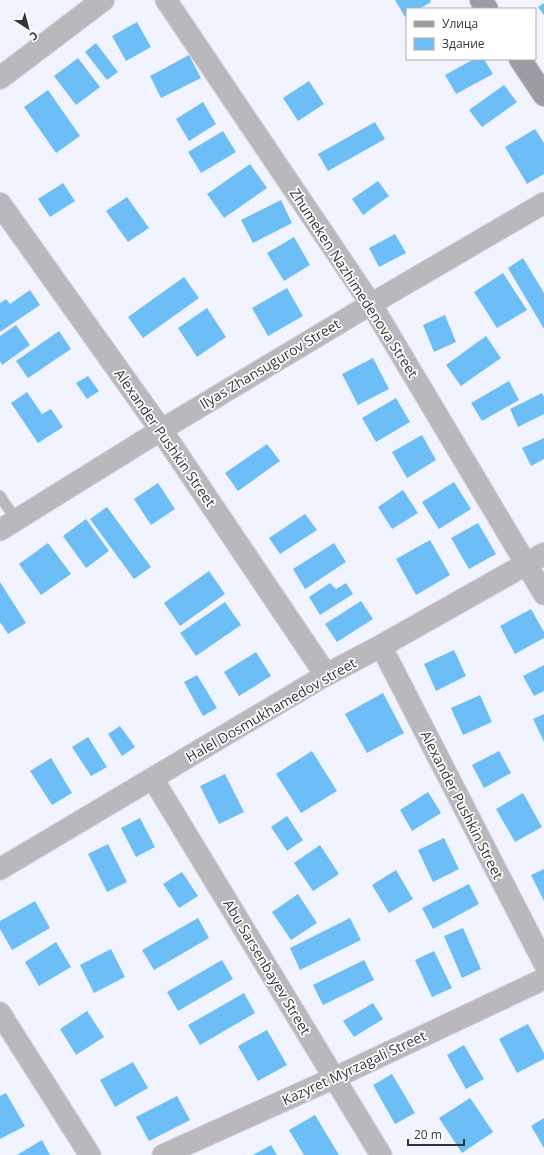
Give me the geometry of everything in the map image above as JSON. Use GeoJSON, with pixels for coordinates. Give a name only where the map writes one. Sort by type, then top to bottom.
{"type":"FeatureCollection","features":[{"type":"Feature","properties":{"kind":"main road"},"geometry":{"type":"LineString","coordinates":[[521,60],[544,95]]}},
{"type":"Feature","properties":{"kind":"street"},"geometry":{"type":"LineString","coordinates":[[0,78],[103,0]]}},
{"type":"Feature","properties":{"kind":"street","name":"Zhumeken Nazhimedenova Street"},"geometry":{"type":"LineString","coordinates":[[166,0],[371,304],[535,559],[544,594]]}},
{"type":"Feature","properties":{"kind":"street","name":"Ilyas Zhansugurov Street"},"geometry":{"type":"LineString","coordinates":[[8,525],[161,430],[371,304],[544,203]]}},
{"type":"Feature","properties":{"kind":"street","name":"Alexander Pushkin Street"},"geometry":{"type":"LineString","coordinates":[[0,204],[161,430],[326,676]]}},
{"type":"Feature","properties":{"kind":"street","name":"Halel Dosmukhamedov street"},"geometry":{"type":"LineString","coordinates":[[0,868],[326,676],[535,559]]}},
{"type":"Feature","properties":{"kind":"street","name":"Alexander Pushkin Street"},"geometry":{"type":"LineString","coordinates":[[381,646],[544,963]]}},
{"type":"Feature","properties":{"kind":"street","name":"Abu Sarsenbayev Street"},"geometry":{"type":"LineString","coordinates":[[153,779],[381,1155]]}},
{"type":"Feature","properties":{"kind":"street","name":"Kazyret Myrzagali Street"},"geometry":{"type":"LineString","coordinates":[[162,1155],[334,1078],[544,979]]}},
{"type":"Feature","properties":{"kind":"street"},"geometry":{"type":"LineString","coordinates":[[0,1013],[90,1155]]}},
{"type":"Feature","properties":{"kind":"lane"},"geometry":{"type":"LineString","coordinates":[[0,496],[8,525]]}},
{"type":"Feature","properties":{"kind":"building"},"geometry":{"type":"Polygon","coordinates":[[[395,0],[430,0],[431,2],[421,8],[406,8],[405,17],[395,0]]]}},
{"type":"Feature","properties":{"kind":"building"},"geometry":{"type":"Polygon","coordinates":[[[544,3],[544,15],[538,7],[544,3]]]}},
{"type":"Feature","properties":{"kind":"building"},"geometry":{"type":"Polygon","coordinates":[[[137,22],[151,47],[126,61],[112,36],[137,22]]]}},
{"type":"Feature","properties":{"kind":"building"},"geometry":{"type":"Polygon","coordinates":[[[96,43],[118,72],[107,80],[85,52],[96,43]]]}},
{"type":"Feature","properties":{"kind":"building"},"geometry":{"type":"Polygon","coordinates":[[[189,55],[201,78],[161,98],[150,76],[189,55]]]}},
{"type":"Feature","properties":{"kind":"building"},"geometry":{"type":"Polygon","coordinates":[[[78,58],[100,87],[76,105],[54,76],[78,58]]]}},
{"type":"Feature","properties":{"kind":"building"},"geometry":{"type":"Polygon","coordinates":[[[472,60],[485,60],[493,74],[456,94],[445,75],[472,60]]]}},
{"type":"Feature","properties":{"kind":"building"},"geometry":{"type":"Polygon","coordinates":[[[309,81],[324,104],[298,121],[283,98],[309,81]]]}},
{"type":"Feature","properties":{"kind":"building"},"geometry":{"type":"Polygon","coordinates":[[[504,85],[517,102],[482,127],[469,110],[504,85]]]}},
{"type":"Feature","properties":{"kind":"building"},"geometry":{"type":"Polygon","coordinates":[[[48,90],[80,136],[56,153],[24,107],[48,90]]]}},
{"type":"Feature","properties":{"kind":"building"},"geometry":{"type":"Polygon","coordinates":[[[203,102],[216,124],[189,141],[176,119],[203,102]]]}},
{"type":"Feature","properties":{"kind":"building"},"geometry":{"type":"Polygon","coordinates":[[[375,122],[385,139],[328,171],[318,154],[375,122]]]}},
{"type":"Feature","properties":{"kind":"building"},"geometry":{"type":"Polygon","coordinates":[[[535,129],[544,143],[544,174],[527,184],[505,147],[535,129]]]}},
{"type":"Feature","properties":{"kind":"building"},"geometry":{"type":"Polygon","coordinates":[[[223,131],[236,152],[201,173],[188,152],[223,131]]]}},
{"type":"Feature","properties":{"kind":"building"},"geometry":{"type":"Polygon","coordinates":[[[250,164],[267,188],[224,218],[207,194],[250,164]]]}},
{"type":"Feature","properties":{"kind":"building"},"geometry":{"type":"Polygon","coordinates":[[[378,181],[389,196],[363,215],[352,199],[378,181]]]}},
{"type":"Feature","properties":{"kind":"building"},"geometry":{"type":"Polygon","coordinates":[[[63,183],[75,201],[50,217],[38,199],[63,183]]]}},
{"type":"Feature","properties":{"kind":"building"},"geometry":{"type":"Polygon","coordinates":[[[127,197],[149,228],[128,242],[106,211],[127,197]]]}},
{"type":"Feature","properties":{"kind":"building"},"geometry":{"type":"Polygon","coordinates":[[[281,200],[292,223],[253,243],[241,220],[281,200]]]}},
{"type":"Feature","properties":{"kind":"building"},"geometry":{"type":"Polygon","coordinates":[[[395,234],[406,253],[379,267],[369,248],[395,234]]]}},
{"type":"Feature","properties":{"kind":"building"},"geometry":{"type":"Polygon","coordinates":[[[294,237],[310,265],[284,281],[267,253],[294,237]]]}},
{"type":"Feature","properties":{"kind":"building"},"geometry":{"type":"Polygon","coordinates":[[[523,258],[544,293],[544,329],[508,268],[523,258]]]}},
{"type":"Feature","properties":{"kind":"building"},"geometry":{"type":"Polygon","coordinates":[[[503,273],[527,310],[497,328],[474,292],[503,273]]]}},
{"type":"Feature","properties":{"kind":"building"},"geometry":{"type":"Polygon","coordinates":[[[184,277],[199,298],[143,338],[128,317],[184,277]]]}},
{"type":"Feature","properties":{"kind":"building"},"geometry":{"type":"Polygon","coordinates":[[[287,288],[303,316],[268,336],[252,308],[287,288]]]}},
{"type":"Feature","properties":{"kind":"building"},"geometry":{"type":"Polygon","coordinates":[[[30,290],[40,305],[0,332],[0,303],[6,299],[10,304],[30,290]]]}},
{"type":"Feature","properties":{"kind":"building"},"geometry":{"type":"Polygon","coordinates":[[[207,308],[226,337],[197,357],[178,328],[207,308]]]}},
{"type":"Feature","properties":{"kind":"building"},"geometry":{"type":"Polygon","coordinates":[[[445,315],[456,342],[434,352],[423,325],[445,315]]]}},
{"type":"Feature","properties":{"kind":"building"},"geometry":{"type":"Polygon","coordinates":[[[16,325],[30,345],[2,365],[0,361],[0,336],[16,325]]]}},
{"type":"Feature","properties":{"kind":"building"},"geometry":{"type":"Polygon","coordinates":[[[59,331],[71,349],[28,378],[16,361],[59,331]]]}},
{"type":"Feature","properties":{"kind":"building"},"geometry":{"type":"Polygon","coordinates":[[[486,336],[501,358],[461,386],[446,365],[486,336]]]}},
{"type":"Feature","properties":{"kind":"building"},"geometry":{"type":"Polygon","coordinates":[[[373,358],[389,389],[358,405],[342,374],[373,358]]]}},
{"type":"Feature","properties":{"kind":"building"},"geometry":{"type":"Polygon","coordinates":[[[88,376],[99,391],[87,399],[76,383],[88,376]]]}},
{"type":"Feature","properties":{"kind":"building"},"geometry":{"type":"Polygon","coordinates":[[[509,381],[519,400],[482,421],[471,403],[509,381]]]}},
{"type":"Feature","properties":{"kind":"building"},"geometry":{"type":"Polygon","coordinates":[[[27,392],[42,414],[51,409],[63,427],[38,443],[11,403],[27,392]]]}},
{"type":"Feature","properties":{"kind":"building"},"geometry":{"type":"Polygon","coordinates":[[[542,393],[544,397],[544,414],[518,427],[510,409],[542,393]]]}},
{"type":"Feature","properties":{"kind":"building"},"geometry":{"type":"Polygon","coordinates":[[[396,398],[410,422],[376,442],[362,418],[396,398]]]}},
{"type":"Feature","properties":{"kind":"building"},"geometry":{"type":"Polygon","coordinates":[[[422,435],[436,460],[407,478],[392,452],[422,435]]]}},
{"type":"Feature","properties":{"kind":"building"},"geometry":{"type":"Polygon","coordinates":[[[544,438],[544,459],[531,466],[522,448],[544,438]]]}},
{"type":"Feature","properties":{"kind":"building"},"geometry":{"type":"Polygon","coordinates":[[[267,444],[280,461],[238,491],[225,473],[267,444]]]}},
{"type":"Feature","properties":{"kind":"building"},"geometry":{"type":"Polygon","coordinates":[[[454,482],[471,509],[439,529],[422,502],[454,482]]]}},
{"type":"Feature","properties":{"kind":"building"},"geometry":{"type":"Polygon","coordinates":[[[158,483],[175,509],[151,525],[134,499],[158,483]]]}},
{"type":"Feature","properties":{"kind":"building"},"geometry":{"type":"Polygon","coordinates":[[[403,490],[418,513],[392,529],[378,507],[403,490]]]}},
{"type":"Feature","properties":{"kind":"building"},"geometry":{"type":"Polygon","coordinates":[[[107,507],[151,567],[134,579],[90,519],[107,507]]]}},
{"type":"Feature","properties":{"kind":"building"},"geometry":{"type":"Polygon","coordinates":[[[305,514],[317,530],[280,554],[269,538],[305,514]]]}},
{"type":"Feature","properties":{"kind":"building"},"geometry":{"type":"Polygon","coordinates":[[[86,519],[109,551],[86,568],[63,536],[86,519]]]}},
{"type":"Feature","properties":{"kind":"building"},"geometry":{"type":"Polygon","coordinates":[[[478,523],[496,554],[469,569],[451,538],[478,523]]]}},
{"type":"Feature","properties":{"kind":"building"},"geometry":{"type":"Polygon","coordinates":[[[430,540],[450,575],[416,595],[396,559],[430,540]]]}},
{"type":"Feature","properties":{"kind":"building"},"geometry":{"type":"Polygon","coordinates":[[[48,543],[71,574],[41,595],[19,564],[48,543]]]}},
{"type":"Feature","properties":{"kind":"building"},"geometry":{"type":"Polygon","coordinates":[[[334,543],[346,562],[305,589],[293,569],[334,543]]]}},
{"type":"Feature","properties":{"kind":"building"},"geometry":{"type":"Polygon","coordinates":[[[209,571],[225,594],[180,626],[164,603],[209,571]]]}},
{"type":"Feature","properties":{"kind":"building"},"geometry":{"type":"Polygon","coordinates":[[[0,582],[26,623],[8,634],[0,622],[0,582]]]}},
{"type":"Feature","properties":{"kind":"building"},"geometry":{"type":"Polygon","coordinates":[[[330,583],[336,589],[346,583],[353,594],[320,615],[309,597],[330,583]]]}},
{"type":"Feature","properties":{"kind":"building"},"geometry":{"type":"Polygon","coordinates":[[[361,601],[373,619],[337,642],[325,624],[361,601]]]}},
{"type":"Feature","properties":{"kind":"building"},"geometry":{"type":"Polygon","coordinates":[[[225,602],[241,625],[196,656],[180,633],[225,602]]]}},
{"type":"Feature","properties":{"kind":"building"},"geometry":{"type":"Polygon","coordinates":[[[531,609],[544,632],[544,638],[515,654],[500,626],[531,609]]]}},
{"type":"Feature","properties":{"kind":"building"},"geometry":{"type":"Polygon","coordinates":[[[454,650],[466,676],[436,691],[424,664],[454,650]]]}},
{"type":"Feature","properties":{"kind":"building"},"geometry":{"type":"Polygon","coordinates":[[[256,652],[271,676],[239,696],[224,672],[256,652]]]}},
{"type":"Feature","properties":{"kind":"building"},"geometry":{"type":"Polygon","coordinates":[[[544,665],[544,691],[534,696],[523,676],[544,665]]]}},
{"type":"Feature","properties":{"kind":"building"},"geometry":{"type":"Polygon","coordinates":[[[197,675],[217,708],[203,716],[184,682],[197,675]]]}},
{"type":"Feature","properties":{"kind":"building"},"geometry":{"type":"Polygon","coordinates":[[[383,693],[404,733],[367,753],[345,714],[383,693]]]}},
{"type":"Feature","properties":{"kind":"building"},"geometry":{"type":"Polygon","coordinates":[[[480,695],[492,722],[463,735],[451,708],[480,695]]]}},
{"type":"Feature","properties":{"kind":"building"},"geometry":{"type":"Polygon","coordinates":[[[544,714],[544,742],[533,719],[544,714]]]}},
{"type":"Feature","properties":{"kind":"building"},"geometry":{"type":"Polygon","coordinates":[[[120,726],[135,747],[122,756],[108,734],[120,726]]]}},
{"type":"Feature","properties":{"kind":"building"},"geometry":{"type":"Polygon","coordinates":[[[88,737],[107,767],[91,776],[72,747],[88,737]]]}},
{"type":"Feature","properties":{"kind":"building"},"geometry":{"type":"Polygon","coordinates":[[[312,751],[337,791],[301,813],[276,774],[312,751]]]}},
{"type":"Feature","properties":{"kind":"building"},"geometry":{"type":"Polygon","coordinates":[[[499,751],[511,773],[484,788],[472,765],[499,751]]]}},
{"type":"Feature","properties":{"kind":"building"},"geometry":{"type":"Polygon","coordinates":[[[51,758],[72,793],[52,805],[30,771],[51,758]]]}},
{"type":"Feature","properties":{"kind":"building"},"geometry":{"type":"Polygon","coordinates":[[[225,774],[244,812],[219,824],[200,786],[225,774]]]}},
{"type":"Feature","properties":{"kind":"building"},"geometry":{"type":"Polygon","coordinates":[[[428,792],[441,813],[412,831],[400,810],[428,792]]]}},
{"type":"Feature","properties":{"kind":"building"},"geometry":{"type":"Polygon","coordinates":[[[523,793],[542,827],[515,842],[496,809],[523,793]]]}},
{"type":"Feature","properties":{"kind":"building"},"geometry":{"type":"Polygon","coordinates":[[[287,816],[303,840],[287,851],[271,827],[287,816]]]}},
{"type":"Feature","properties":{"kind":"building"},"geometry":{"type":"Polygon","coordinates":[[[140,818],[155,847],[136,857],[121,828],[140,818]]]}},
{"type":"Feature","properties":{"kind":"building"},"geometry":{"type":"Polygon","coordinates":[[[444,838],[459,869],[433,882],[418,850],[444,838]]]}},
{"type":"Feature","properties":{"kind":"building"},"geometry":{"type":"Polygon","coordinates":[[[108,844],[127,882],[107,892],[88,854],[108,844]]]}},
{"type":"Feature","properties":{"kind":"building"},"geometry":{"type":"Polygon","coordinates":[[[320,845],[339,874],[313,891],[294,863],[320,845]]]}},
{"type":"Feature","properties":{"kind":"building"},"geometry":{"type":"Polygon","coordinates":[[[544,869],[544,901],[531,875],[544,869]]]}},
{"type":"Feature","properties":{"kind":"building"},"geometry":{"type":"Polygon","coordinates":[[[396,870],[413,899],[389,913],[372,885],[396,870]]]}},
{"type":"Feature","properties":{"kind":"building"},"geometry":{"type":"Polygon","coordinates":[[[182,872],[198,896],[179,908],[163,884],[182,872]]]}},
{"type":"Feature","properties":{"kind":"building"},"geometry":{"type":"Polygon","coordinates":[[[469,884],[479,904],[433,929],[422,908],[469,884]]]}},
{"type":"Feature","properties":{"kind":"building"},"geometry":{"type":"Polygon","coordinates":[[[298,894],[317,923],[291,940],[272,912],[298,894]]]}},
{"type":"Feature","properties":{"kind":"building"},"geometry":{"type":"Polygon","coordinates":[[[35,901],[50,928],[12,950],[0,929],[0,921],[35,901]]]}},
{"type":"Feature","properties":{"kind":"building"},"geometry":{"type":"Polygon","coordinates":[[[198,918],[209,938],[154,970],[142,950],[198,918]]]}},
{"type":"Feature","properties":{"kind":"building"},"geometry":{"type":"Polygon","coordinates":[[[350,918],[361,940],[300,970],[290,948],[350,918]]]}},
{"type":"Feature","properties":{"kind":"building"},"geometry":{"type":"Polygon","coordinates":[[[463,928],[481,969],[462,978],[444,936],[463,928]]]}},
{"type":"Feature","properties":{"kind":"building"},"geometry":{"type":"Polygon","coordinates":[[[56,942],[71,967],[39,986],[25,962],[56,942]]]}},
{"type":"Feature","properties":{"kind":"building"},"geometry":{"type":"Polygon","coordinates":[[[111,949],[125,977],[94,993],[80,965],[111,949]]]}},
{"type":"Feature","properties":{"kind":"building"},"geometry":{"type":"Polygon","coordinates":[[[434,951],[452,988],[432,997],[415,960],[434,951]]]}},
{"type":"Feature","properties":{"kind":"building"},"geometry":{"type":"Polygon","coordinates":[[[222,960],[233,979],[178,1011],[167,992],[222,960]]]}},
{"type":"Feature","properties":{"kind":"building"},"geometry":{"type":"Polygon","coordinates":[[[364,960],[374,980],[323,1005],[313,985],[364,960]]]}},
{"type":"Feature","properties":{"kind":"building"},"geometry":{"type":"Polygon","coordinates":[[[244,993],[255,1013],[200,1045],[188,1025],[244,993]]]}},
{"type":"Feature","properties":{"kind":"building"},"geometry":{"type":"Polygon","coordinates":[[[373,1003],[383,1019],[354,1037],[343,1021],[373,1003]]]}},
{"type":"Feature","properties":{"kind":"building"},"geometry":{"type":"Polygon","coordinates":[[[87,1011],[104,1037],[76,1055],[60,1029],[87,1011]]]}},
{"type":"Feature","properties":{"kind":"building"},"geometry":{"type":"Polygon","coordinates":[[[528,1024],[544,1053],[544,1059],[517,1073],[499,1039],[528,1024]]]}},
{"type":"Feature","properties":{"kind":"building"},"geometry":{"type":"Polygon","coordinates":[[[267,1030],[287,1065],[258,1081],[238,1046],[267,1030]]]}},
{"type":"Feature","properties":{"kind":"building"},"geometry":{"type":"Polygon","coordinates":[[[464,1045],[484,1079],[466,1089],[447,1055],[464,1045]]]}},
{"type":"Feature","properties":{"kind":"building"},"geometry":{"type":"Polygon","coordinates":[[[133,1062],[148,1088],[115,1107],[100,1080],[133,1062]]]}},
{"type":"Feature","properties":{"kind":"building"},"geometry":{"type":"Polygon","coordinates":[[[392,1074],[415,1113],[395,1124],[373,1085],[392,1074]]]}},
{"type":"Feature","properties":{"kind":"building"},"geometry":{"type":"Polygon","coordinates":[[[6,1093],[25,1126],[0,1139],[0,1096],[6,1093]]]}},
{"type":"Feature","properties":{"kind":"building"},"geometry":{"type":"Polygon","coordinates":[[[177,1096],[190,1120],[149,1141],[136,1117],[177,1096]]]}},
{"type":"Feature","properties":{"kind":"building"},"geometry":{"type":"Polygon","coordinates":[[[470,1098],[493,1132],[462,1153],[439,1118],[470,1098]]]}},
{"type":"Feature","properties":{"kind":"building"},"geometry":{"type":"Polygon","coordinates":[[[315,1115],[339,1155],[304,1155],[289,1130],[315,1115]]]}},
{"type":"Feature","properties":{"kind":"building"},"geometry":{"type":"Polygon","coordinates":[[[544,1118],[544,1148],[531,1126],[544,1118]]]}},
{"type":"Feature","properties":{"kind":"building"},"geometry":{"type":"Polygon","coordinates":[[[42,1140],[50,1155],[17,1155],[42,1140]]]}},
{"type":"Feature","properties":{"kind":"building"},"geometry":{"type":"Polygon","coordinates":[[[271,1145],[277,1155],[253,1155],[271,1145]]]}}]}
